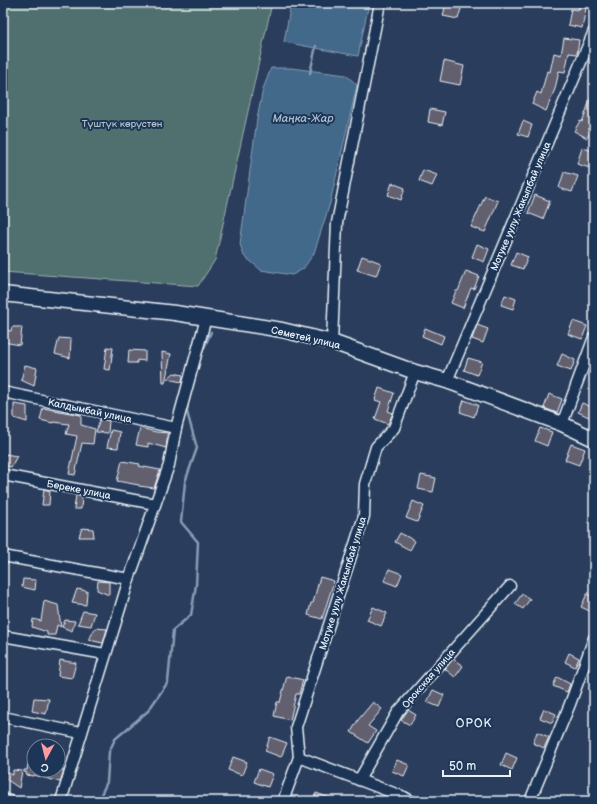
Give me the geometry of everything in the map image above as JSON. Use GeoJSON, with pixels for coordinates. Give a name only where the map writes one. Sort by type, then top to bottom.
{"type":"FeatureCollection","features":[{"type":"Feature","properties":{"kind":"street"},"geometry":{"type":"LineString","coordinates":[[332,342],[338,223],[380,3]]}},
{"type":"Feature","properties":{"kind":"street","name":"Мотуке уулу Жакыпбай улица"},"geometry":{"type":"LineString","coordinates":[[447,381],[594,31]]}},
{"type":"Feature","properties":{"kind":"street","name":"Семетей улица"},"geometry":{"type":"LineString","coordinates":[[3,294],[175,313],[282,330],[332,342],[415,372],[447,381],[562,424],[594,439]]}},
{"type":"Feature","properties":{"kind":"street"},"geometry":{"type":"LineString","coordinates":[[61,801],[129,579],[169,465],[176,428],[206,318]]}},
{"type":"Feature","properties":{"kind":"street"},"geometry":{"type":"LineString","coordinates":[[562,424],[594,337]]}},
{"type":"Feature","properties":{"kind":"street","name":"Мотуке уулу Жакыпбай улица"},"geometry":{"type":"LineString","coordinates":[[283,801],[299,757],[296,727],[364,516],[365,484],[376,447],[394,428],[415,372]]}},
{"type":"Feature","properties":{"kind":"street","name":"Калдымбай улица"},"geometry":{"type":"LineString","coordinates":[[3,392],[176,428]]}},
{"type":"Feature","properties":{"kind":"street","name":"Береке улица"},"geometry":{"type":"LineString","coordinates":[[3,475],[155,504]]}},
{"type":"Feature","properties":{"kind":"street"},"geometry":{"type":"LineString","coordinates":[[3,556],[129,579]]}},
{"type":"Feature","properties":{"kind":"street","name":"Орокская улица"},"geometry":{"type":"LineString","coordinates":[[359,780],[398,712],[510,586]]}},
{"type":"Feature","properties":{"kind":"street"},"geometry":{"type":"LineString","coordinates":[[3,636],[105,654]]}},
{"type":"Feature","properties":{"kind":"street"},"geometry":{"type":"LineString","coordinates":[[530,801],[570,704],[594,638]]}},
{"type":"Feature","properties":{"kind":"street"},"geometry":{"type":"LineString","coordinates":[[3,717],[82,733]]}},
{"type":"Feature","properties":{"kind":"street"},"geometry":{"type":"LineString","coordinates":[[299,757],[411,801]]}},
{"type":"Feature","properties":{"kind":"street"},"geometry":{"type":"LineString","coordinates":[[3,800],[10,801]]}},
{"type":"Feature","properties":{"kind":"green space","name":"Түштүк көрүстөн"},"geometry":{"type":"Polygon","coordinates":[[[3,3],[272,3],[215,260],[198,286],[3,272],[3,3]]]}},
{"type":"Feature","properties":{"kind":"water"},"geometry":{"type":"Polygon","coordinates":[[[291,3],[369,3],[358,56],[284,42],[291,3]]]}},
{"type":"Feature","properties":{"kind":"water","name":"Маңка-Жар"},"geometry":{"type":"Polygon","coordinates":[[[271,68],[291,68],[346,75],[357,85],[330,203],[314,253],[303,269],[292,275],[261,270],[244,256],[240,244],[257,119],[263,89],[271,68]]]}},
{"type":"Feature","properties":{"kind":"building"},"geometry":{"type":"Polygon","coordinates":[[[446,3],[462,5],[458,19],[443,16],[446,3]]]}},
{"type":"Feature","properties":{"kind":"building"},"geometry":{"type":"Polygon","coordinates":[[[580,3],[587,3],[582,28],[568,25],[571,9],[578,10],[580,3]]]}},
{"type":"Feature","properties":{"kind":"building"},"geometry":{"type":"Polygon","coordinates":[[[564,38],[579,40],[577,54],[569,53],[565,72],[559,71],[555,89],[546,111],[532,104],[537,92],[541,94],[547,71],[550,72],[554,53],[561,55],[564,38]]]}},
{"type":"Feature","properties":{"kind":"building"},"geometry":{"type":"Polygon","coordinates":[[[444,61],[464,66],[460,85],[440,81],[444,61]]]}},
{"type":"Feature","properties":{"kind":"building"},"geometry":{"type":"Polygon","coordinates":[[[593,92],[594,125],[587,138],[574,131],[580,121],[582,122],[593,92]]]}},
{"type":"Feature","properties":{"kind":"building"},"geometry":{"type":"Polygon","coordinates":[[[430,109],[445,112],[442,125],[428,122],[430,109]]]}},
{"type":"Feature","properties":{"kind":"building"},"geometry":{"type":"Polygon","coordinates":[[[523,121],[532,125],[528,137],[518,134],[523,121]]]}},
{"type":"Feature","properties":{"kind":"building"},"geometry":{"type":"Polygon","coordinates":[[[582,148],[594,151],[590,168],[577,164],[582,148]]]}},
{"type":"Feature","properties":{"kind":"building"},"geometry":{"type":"Polygon","coordinates":[[[423,170],[437,175],[432,186],[419,181],[423,170]]]}},
{"type":"Feature","properties":{"kind":"building"},"geometry":{"type":"Polygon","coordinates":[[[564,172],[578,176],[572,192],[559,188],[564,172]]]}},
{"type":"Feature","properties":{"kind":"building"},"geometry":{"type":"Polygon","coordinates":[[[392,183],[405,188],[401,200],[388,195],[392,183]]]}},
{"type":"Feature","properties":{"kind":"building"},"geometry":{"type":"Polygon","coordinates":[[[535,195],[550,201],[543,219],[528,213],[535,195]]]}},
{"type":"Feature","properties":{"kind":"building"},"geometry":{"type":"Polygon","coordinates":[[[485,196],[498,201],[485,232],[471,227],[485,196]]]}},
{"type":"Feature","properties":{"kind":"building"},"geometry":{"type":"Polygon","coordinates":[[[477,244],[489,249],[484,262],[472,257],[477,244]]]}},
{"type":"Feature","properties":{"kind":"building"},"geometry":{"type":"Polygon","coordinates":[[[516,252],[528,257],[523,269],[511,265],[516,252]]]}},
{"type":"Feature","properties":{"kind":"building"},"geometry":{"type":"Polygon","coordinates":[[[362,256],[381,263],[376,276],[357,270],[362,256]]]}},
{"type":"Feature","properties":{"kind":"building"},"geometry":{"type":"Polygon","coordinates":[[[466,271],[479,276],[474,289],[471,288],[463,308],[451,303],[456,291],[458,291],[466,271]]]}},
{"type":"Feature","properties":{"kind":"building"},"geometry":{"type":"Polygon","coordinates":[[[505,295],[516,299],[513,309],[501,305],[505,295]]]}},
{"type":"Feature","properties":{"kind":"building"},"geometry":{"type":"Polygon","coordinates":[[[573,321],[587,326],[582,339],[568,334],[573,321]]]}},
{"type":"Feature","properties":{"kind":"building"},"geometry":{"type":"Polygon","coordinates":[[[477,325],[488,329],[483,343],[472,339],[477,325]]]}},
{"type":"Feature","properties":{"kind":"building"},"geometry":{"type":"Polygon","coordinates":[[[12,327],[22,327],[20,345],[3,342],[3,330],[11,331],[12,327]]]}},
{"type":"Feature","properties":{"kind":"building"},"geometry":{"type":"Polygon","coordinates":[[[425,328],[444,336],[441,344],[422,336],[425,328]]]}},
{"type":"Feature","properties":{"kind":"building"},"geometry":{"type":"Polygon","coordinates":[[[59,338],[71,339],[70,358],[55,354],[59,338]]]}},
{"type":"Feature","properties":{"kind":"building"},"geometry":{"type":"Polygon","coordinates":[[[107,347],[113,348],[110,370],[104,369],[107,347]]]}},
{"type":"Feature","properties":{"kind":"building"},"geometry":{"type":"Polygon","coordinates":[[[129,350],[145,351],[145,361],[137,360],[137,363],[128,363],[129,350]]]}},
{"type":"Feature","properties":{"kind":"building"},"geometry":{"type":"Polygon","coordinates":[[[162,352],[171,354],[165,383],[163,383],[162,352]]]}},
{"type":"Feature","properties":{"kind":"building"},"geometry":{"type":"Polygon","coordinates":[[[562,354],[575,360],[571,371],[557,366],[562,354]]]}},
{"type":"Feature","properties":{"kind":"building"},"geometry":{"type":"Polygon","coordinates":[[[468,358],[482,362],[477,375],[464,370],[468,358]]]}},
{"type":"Feature","properties":{"kind":"building"},"geometry":{"type":"Polygon","coordinates":[[[25,365],[37,368],[34,386],[21,380],[25,365]]]}},
{"type":"Feature","properties":{"kind":"building"},"geometry":{"type":"Polygon","coordinates":[[[174,373],[183,375],[182,382],[167,379],[174,373]]]}},
{"type":"Feature","properties":{"kind":"building"},"geometry":{"type":"Polygon","coordinates":[[[379,388],[394,393],[388,411],[393,413],[388,424],[375,419],[381,402],[375,400],[379,388]]]}},
{"type":"Feature","properties":{"kind":"building"},"geometry":{"type":"Polygon","coordinates":[[[549,394],[562,399],[557,413],[544,408],[549,394]]]}},
{"type":"Feature","properties":{"kind":"building"},"geometry":{"type":"Polygon","coordinates":[[[464,400],[478,405],[474,417],[460,412],[464,400]]]}},
{"type":"Feature","properties":{"kind":"building"},"geometry":{"type":"Polygon","coordinates":[[[582,403],[594,408],[591,418],[578,412],[582,403]]]}},
{"type":"Feature","properties":{"kind":"building"},"geometry":{"type":"Polygon","coordinates":[[[14,404],[27,406],[27,422],[14,418],[14,404]]]}},
{"type":"Feature","properties":{"kind":"building"},"geometry":{"type":"Polygon","coordinates":[[[43,408],[81,415],[81,425],[95,429],[93,444],[82,443],[75,475],[69,474],[77,436],[66,434],[69,424],[40,420],[43,408]]]}},
{"type":"Feature","properties":{"kind":"building"},"geometry":{"type":"Polygon","coordinates":[[[100,419],[109,421],[108,433],[96,432],[100,419]]]}},
{"type":"Feature","properties":{"kind":"building"},"geometry":{"type":"Polygon","coordinates":[[[140,428],[168,433],[166,448],[148,443],[148,447],[136,445],[140,428]]]}},
{"type":"Feature","properties":{"kind":"building"},"geometry":{"type":"Polygon","coordinates":[[[540,428],[552,432],[547,446],[535,441],[540,428]]]}},
{"type":"Feature","properties":{"kind":"building"},"geometry":{"type":"Polygon","coordinates":[[[111,430],[120,432],[118,448],[107,447],[111,430]]]}},
{"type":"Feature","properties":{"kind":"building"},"geometry":{"type":"Polygon","coordinates":[[[571,444],[585,449],[579,465],[565,460],[571,444]]]}},
{"type":"Feature","properties":{"kind":"building"},"geometry":{"type":"Polygon","coordinates":[[[5,454],[17,456],[11,467],[3,465],[5,454]]]}},
{"type":"Feature","properties":{"kind":"building"},"geometry":{"type":"Polygon","coordinates":[[[122,461],[140,464],[139,466],[160,470],[154,488],[117,481],[122,461]]]}},
{"type":"Feature","properties":{"kind":"building"},"geometry":{"type":"Polygon","coordinates":[[[421,475],[436,478],[433,492],[418,489],[421,475]]]}},
{"type":"Feature","properties":{"kind":"building"},"geometry":{"type":"Polygon","coordinates":[[[44,489],[50,491],[49,505],[42,505],[44,489]]]}},
{"type":"Feature","properties":{"kind":"building"},"geometry":{"type":"Polygon","coordinates":[[[76,495],[82,497],[81,509],[74,509],[76,495]]]}},
{"type":"Feature","properties":{"kind":"building"},"geometry":{"type":"Polygon","coordinates":[[[413,501],[424,506],[417,522],[406,518],[413,501]]]}},
{"type":"Feature","properties":{"kind":"building"},"geometry":{"type":"Polygon","coordinates":[[[82,528],[93,529],[94,537],[79,537],[82,528]]]}},
{"type":"Feature","properties":{"kind":"building"},"geometry":{"type":"Polygon","coordinates":[[[400,533],[415,541],[410,550],[395,542],[400,533]]]}},
{"type":"Feature","properties":{"kind":"building"},"geometry":{"type":"Polygon","coordinates":[[[389,569],[402,574],[397,586],[384,581],[389,569]]]}},
{"type":"Feature","properties":{"kind":"building"},"geometry":{"type":"Polygon","coordinates":[[[320,577],[334,581],[322,619],[308,615],[320,577]]]}},
{"type":"Feature","properties":{"kind":"building"},"geometry":{"type":"Polygon","coordinates":[[[23,579],[36,580],[35,590],[22,587],[23,579]]]}},
{"type":"Feature","properties":{"kind":"building"},"geometry":{"type":"Polygon","coordinates":[[[98,581],[109,582],[109,595],[97,590],[98,581]]]}},
{"type":"Feature","properties":{"kind":"building"},"geometry":{"type":"Polygon","coordinates":[[[77,589],[87,591],[86,605],[72,603],[77,589]]]}},
{"type":"Feature","properties":{"kind":"building"},"geometry":{"type":"Polygon","coordinates":[[[522,594],[530,599],[523,609],[515,604],[522,594]]]}},
{"type":"Feature","properties":{"kind":"building"},"geometry":{"type":"Polygon","coordinates":[[[587,594],[594,597],[594,613],[581,607],[587,594]]]}},
{"type":"Feature","properties":{"kind":"building"},"geometry":{"type":"Polygon","coordinates":[[[44,601],[58,605],[61,627],[57,625],[55,635],[47,635],[47,632],[32,627],[33,619],[41,621],[44,601]]]}},
{"type":"Feature","properties":{"kind":"building"},"geometry":{"type":"Polygon","coordinates":[[[373,607],[387,613],[381,626],[367,620],[373,607]]]}},
{"type":"Feature","properties":{"kind":"building"},"geometry":{"type":"Polygon","coordinates":[[[83,611],[95,613],[91,626],[78,624],[83,611]]]}},
{"type":"Feature","properties":{"kind":"building"},"geometry":{"type":"Polygon","coordinates":[[[65,620],[75,621],[72,631],[62,627],[65,620]]]}},
{"type":"Feature","properties":{"kind":"building"},"geometry":{"type":"Polygon","coordinates":[[[95,628],[107,629],[103,643],[89,640],[95,628]]]}},
{"type":"Feature","properties":{"kind":"building"},"geometry":{"type":"Polygon","coordinates":[[[569,653],[579,658],[575,667],[565,662],[569,653]]]}},
{"type":"Feature","properties":{"kind":"building"},"geometry":{"type":"Polygon","coordinates":[[[453,659],[463,666],[455,677],[445,669],[453,659]]]}},
{"type":"Feature","properties":{"kind":"building"},"geometry":{"type":"Polygon","coordinates":[[[60,660],[76,663],[72,678],[58,676],[60,660]]]}},
{"type":"Feature","properties":{"kind":"building"},"geometry":{"type":"Polygon","coordinates":[[[287,676],[303,680],[299,694],[296,694],[290,720],[274,716],[277,702],[280,702],[287,676]]]}},
{"type":"Feature","properties":{"kind":"building"},"geometry":{"type":"Polygon","coordinates":[[[557,677],[570,684],[567,692],[553,686],[557,677]]]}},
{"type":"Feature","properties":{"kind":"building"},"geometry":{"type":"Polygon","coordinates":[[[433,690],[444,695],[439,707],[427,702],[433,690]]]}},
{"type":"Feature","properties":{"kind":"building"},"geometry":{"type":"Polygon","coordinates":[[[34,698],[49,699],[46,714],[32,711],[34,698]]]}},
{"type":"Feature","properties":{"kind":"building"},"geometry":{"type":"Polygon","coordinates":[[[373,702],[382,709],[368,726],[376,731],[368,743],[351,732],[358,720],[373,702]]]}},
{"type":"Feature","properties":{"kind":"building"},"geometry":{"type":"Polygon","coordinates":[[[544,709],[556,714],[552,723],[540,718],[544,709]]]}},
{"type":"Feature","properties":{"kind":"building"},"geometry":{"type":"Polygon","coordinates":[[[408,710],[416,715],[410,725],[401,720],[408,710]]]}},
{"type":"Feature","properties":{"kind":"building"},"geometry":{"type":"Polygon","coordinates":[[[537,732],[549,737],[544,748],[533,743],[537,732]]]}},
{"type":"Feature","properties":{"kind":"building"},"geometry":{"type":"Polygon","coordinates":[[[270,737],[287,743],[281,757],[265,751],[270,737]]]}},
{"type":"Feature","properties":{"kind":"building"},"geometry":{"type":"Polygon","coordinates":[[[506,753],[517,758],[512,770],[501,765],[506,753]]]}},
{"type":"Feature","properties":{"kind":"building"},"geometry":{"type":"Polygon","coordinates":[[[233,757],[247,762],[242,775],[228,770],[233,757]]]}},
{"type":"Feature","properties":{"kind":"building"},"geometry":{"type":"Polygon","coordinates":[[[397,760],[409,765],[404,776],[392,771],[397,760]]]}},
{"type":"Feature","properties":{"kind":"building"},"geometry":{"type":"Polygon","coordinates":[[[259,769],[273,774],[268,787],[254,782],[259,769]]]}},
{"type":"Feature","properties":{"kind":"building"},"geometry":{"type":"Polygon","coordinates":[[[13,770],[22,771],[19,788],[3,777],[3,771],[13,775],[13,770]]]}},
{"type":"Feature","properties":{"kind":"building"},"geometry":{"type":"Polygon","coordinates":[[[45,778],[61,778],[60,782],[45,778]]]}},
{"type":"Feature","properties":{"kind":"building"},"geometry":{"type":"Polygon","coordinates":[[[316,793],[336,800],[336,801],[313,801],[316,793]]]}},
{"type":"Feature","properties":{"kind":"waterway"},"geometry":{"type":"LineString","coordinates":[[310,73],[316,46]]}},
{"type":"Feature","properties":{"kind":"waterway"},"geometry":{"type":"LineString","coordinates":[[200,357],[211,332]]}},
{"type":"Feature","properties":{"kind":"waterway"},"geometry":{"type":"LineString","coordinates":[[98,801],[107,782],[109,752],[115,739],[148,711],[168,682],[173,630],[191,615],[196,585],[198,542],[181,522],[185,482],[197,448],[187,412],[188,400]]}},
{"type":"Feature","properties":{"kind":"district","name":"ОРОК"},"geometry":{"type":"Point","coordinates":[474,723]}}]}
